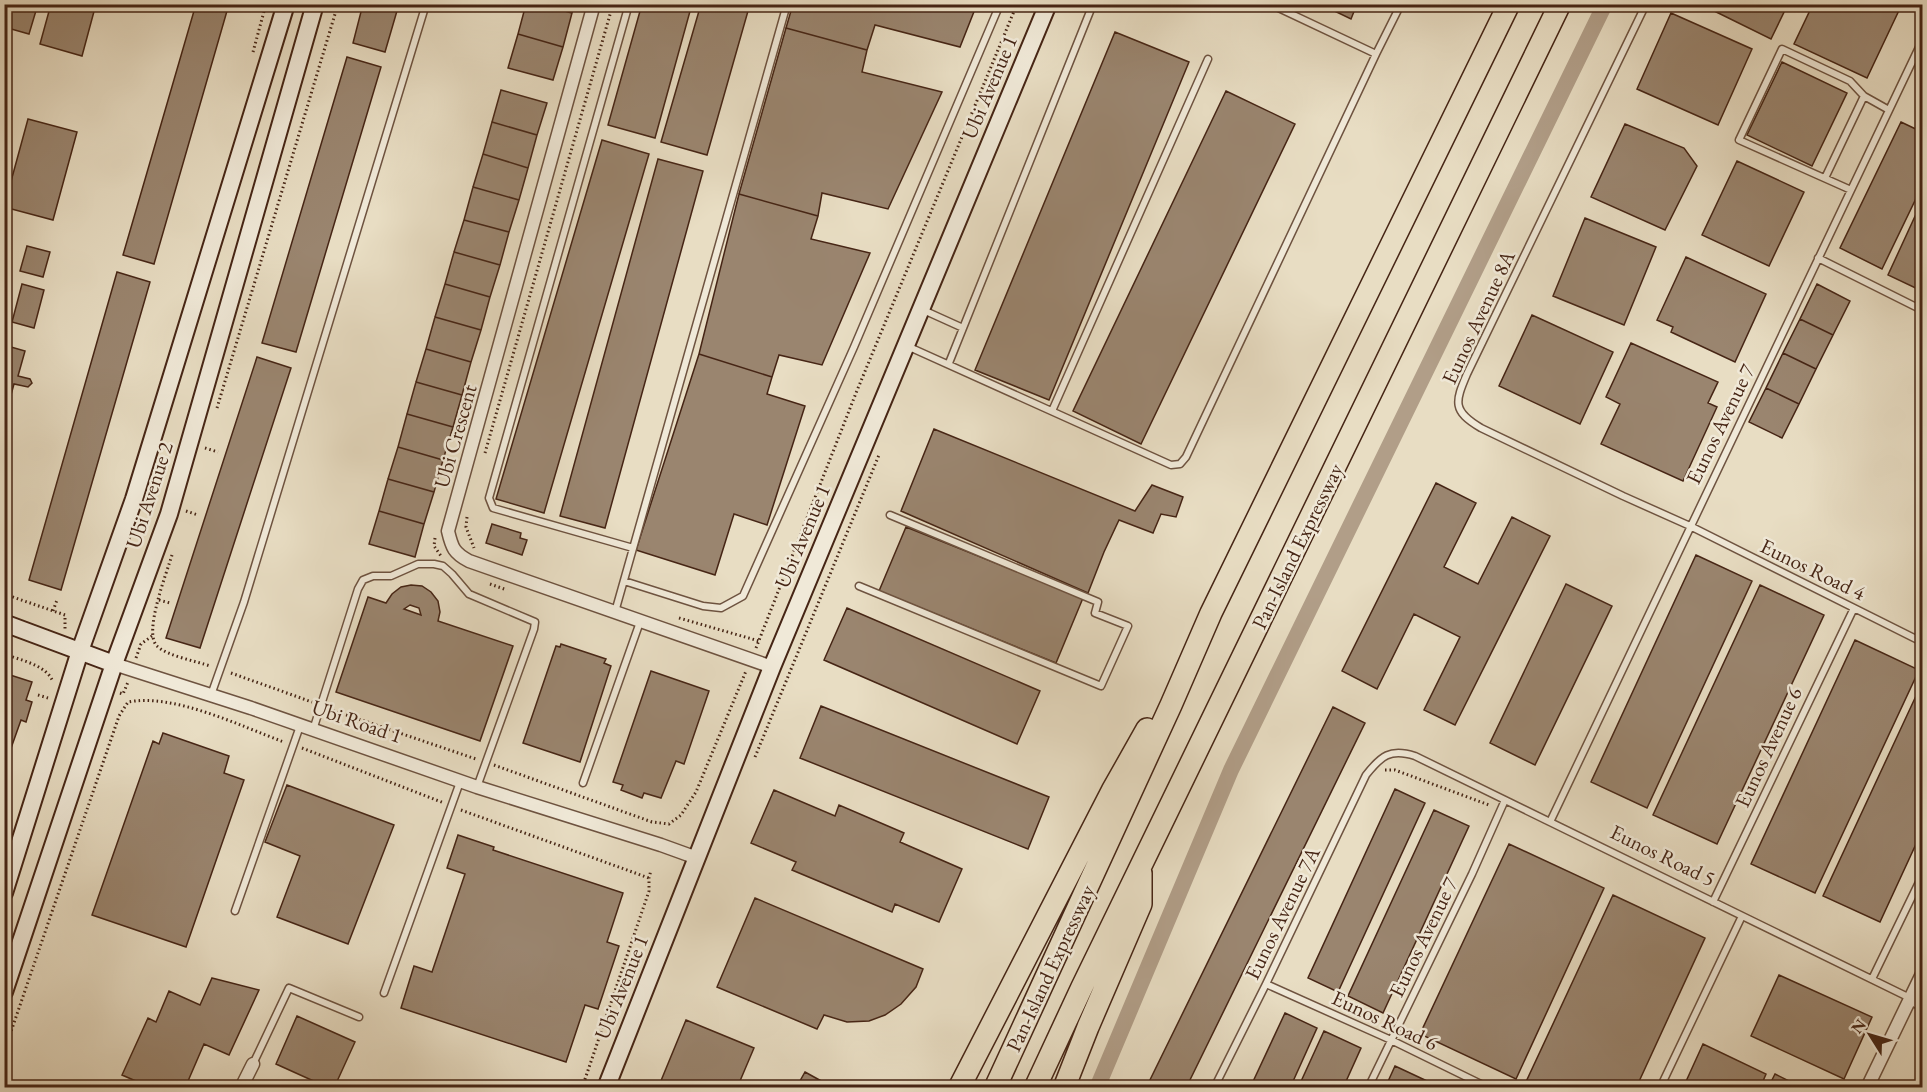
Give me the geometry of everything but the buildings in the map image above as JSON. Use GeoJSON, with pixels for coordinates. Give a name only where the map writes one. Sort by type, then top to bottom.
{"type":"FeatureCollection","features":[{"type":"Feature","properties":{"kind":"highway","name":"Pan-Island Expressway"},"geometry":{"type":"LineString","coordinates":[[995,1088],[1167,715],[1211,613],[1509,4]]}},
{"type":"Feature","properties":{"kind":"highway","name":"Pan-Island Expressway"},"geometry":{"type":"LineString","coordinates":[[1035,1088],[1560,4]]}},
{"type":"Feature","properties":{"kind":"highway"},"geometry":{"type":"LineString","coordinates":[[959,1088],[1112,791],[1211,613]]}},
{"type":"Feature","properties":{"kind":"highway"},"geometry":{"type":"LineString","coordinates":[[1064,1088],[1141,904],[1141,869]]}},
{"type":"Feature","properties":{"kind":"main road","name":"Ubi Avenue 2"},"geometry":{"type":"LineString","coordinates":[[4,893],[80,651],[134,499],[286,4]]}},
{"type":"Feature","properties":{"kind":"main road","name":"Ubi Avenue 2"},"geometry":{"type":"LineString","coordinates":[[4,992],[114,664],[169,514],[315,4]]}},
{"type":"Feature","properties":{"kind":"main road","name":"Ubi Avenue 1"},"geometry":{"type":"LineString","coordinates":[[606,1088],[772,667],[1048,4]]}},
{"type":"Feature","properties":{"kind":"main road","name":"Ubi Road 1"},"geometry":{"type":"LineString","coordinates":[[4,623],[114,664]]}},
{"type":"Feature","properties":{"kind":"street","name":"Ubi Crescent"},"geometry":{"type":"LineString","coordinates":[[594,4],[448,531],[456,554],[470,561],[772,667]]}},
{"type":"Feature","properties":{"kind":"street","name":"Ubi Road 1"},"geometry":{"type":"LineString","coordinates":[[114,664],[301,725],[477,787],[697,858]]}},
{"type":"Feature","properties":{"kind":"street"},"geometry":{"type":"LineString","coordinates":[[1867,1088],[1923,974]]}},
{"type":"Feature","properties":{"kind":"street","name":"Eunos Road 5"},"geometry":{"type":"LineString","coordinates":[[1910,998],[1923,1004]]}},
{"type":"Feature","properties":{"kind":"street"},"geometry":{"type":"LineString","coordinates":[[241,1088],[253,1064]]}},
{"type":"Feature","properties":{"kind":"lane"},"geometry":{"type":"LineString","coordinates":[[211,695],[248,591],[426,4]]}},
{"type":"Feature","properties":{"kind":"lane"},"geometry":{"type":"LineString","coordinates":[[629,4],[489,498],[493,508],[633,548]]}},
{"type":"Feature","properties":{"kind":"lane"},"geometry":{"type":"LineString","coordinates":[[615,612],[787,4]]}},
{"type":"Feature","properties":{"kind":"lane"},"geometry":{"type":"LineString","coordinates":[[624,581],[703,606],[721,608],[743,596],[858,336],[1000,4]]}},
{"type":"Feature","properties":{"kind":"lane"},"geometry":{"type":"LineString","coordinates":[[949,363],[1093,4]]}},
{"type":"Feature","properties":{"kind":"lane"},"geometry":{"type":"LineString","coordinates":[[1270,4],[1376,54]]}},
{"type":"Feature","properties":{"kind":"lane"},"geometry":{"type":"LineString","coordinates":[[907,345],[1171,465],[1180,464],[1191,446],[1401,4]]}},
{"type":"Feature","properties":{"kind":"lane","name":"Eunos Avenue 8A"},"geometry":{"type":"LineString","coordinates":[[1646,4],[1467,374],[1457,404],[1464,417],[1480,428],[1690,526]]}},
{"type":"Feature","properties":{"kind":"lane","name":"Eunos Avenue 7"},"geometry":{"type":"LineString","coordinates":[[1550,822],[1923,41]]}},
{"type":"Feature","properties":{"kind":"lane"},"geometry":{"type":"LineString","coordinates":[[1851,190],[1739,140],[1782,49],[1850,81],[1864,96],[1889,110]]}},
{"type":"Feature","properties":{"kind":"lane"},"geometry":{"type":"LineString","coordinates":[[1052,411],[1208,59]]}},
{"type":"Feature","properties":{"kind":"lane"},"geometry":{"type":"LineString","coordinates":[[1825,178],[1864,96]]}},
{"type":"Feature","properties":{"kind":"lane"},"geometry":{"type":"LineString","coordinates":[[1818,258],[1923,310]]}},
{"type":"Feature","properties":{"kind":"lane"},"geometry":{"type":"LineString","coordinates":[[921,309],[963,328]]}},
{"type":"Feature","properties":{"kind":"lane"},"geometry":{"type":"LineString","coordinates":[[859,586],[1101,686],[1128,626],[1095,613],[1098,602],[890,514]]}},
{"type":"Feature","properties":{"kind":"lane","name":"Eunos Road 4"},"geometry":{"type":"LineString","coordinates":[[1690,526],[1923,642]]}},
{"type":"Feature","properties":{"kind":"lane"},"geometry":{"type":"LineString","coordinates":[[313,730],[358,589],[363,580],[373,576],[391,576],[418,564],[443,566],[469,594],[535,622],[477,787]]}},
{"type":"Feature","properties":{"kind":"lane","name":"Eunos Avenue 6"},"geometry":{"type":"LineString","coordinates":[[1713,902],[1854,608]]}},
{"type":"Feature","properties":{"kind":"lane"},"geometry":{"type":"LineString","coordinates":[[583,783],[640,622]]}},
{"type":"Feature","properties":{"kind":"lane"},"geometry":{"type":"LineString","coordinates":[[236,912],[301,725]]}},
{"type":"Feature","properties":{"kind":"lane","name":"Eunos Road 5"},"geometry":{"type":"LineString","coordinates":[[1384,755],[1395,752],[1415,756],[1910,998]]}},
{"type":"Feature","properties":{"kind":"lane","name":"Eunos Avenue 7A"},"geometry":{"type":"LineString","coordinates":[[1214,1088],[1366,775],[1384,755]]}},
{"type":"Feature","properties":{"kind":"lane"},"geometry":{"type":"LineString","coordinates":[[384,993],[460,781]]}},
{"type":"Feature","properties":{"kind":"lane","name":"Eunos Avenue 7"},"geometry":{"type":"LineString","coordinates":[[1368,1088],[1472,874],[1505,800]]}},
{"type":"Feature","properties":{"kind":"lane"},"geometry":{"type":"LineString","coordinates":[[1872,979],[1923,876]]}},
{"type":"Feature","properties":{"kind":"lane"},"geometry":{"type":"LineString","coordinates":[[1660,1088],[1742,916]]}},
{"type":"Feature","properties":{"kind":"lane","name":"Eunos Road 6"},"geometry":{"type":"LineString","coordinates":[[1266,984],[1391,1040],[1489,1088]]}},
{"type":"Feature","properties":{"kind":"lane"},"geometry":{"type":"LineString","coordinates":[[253,1064],[289,988],[359,1017]]}},
{"type":"Feature","properties":{"kind":"path"},"geometry":{"type":"LineString","coordinates":[[215,416],[338,4]]}},
{"type":"Feature","properties":{"kind":"path"},"geometry":{"type":"LineString","coordinates":[[485,455],[613,4]]}},
{"type":"Feature","properties":{"kind":"path"},"geometry":{"type":"LineString","coordinates":[[172,555],[153,617],[152,636],[156,646],[652,822],[669,824],[681,815],[696,792],[759,641],[856,393],[1017,4]]}},
{"type":"Feature","properties":{"kind":"path"},"geometry":{"type":"LineString","coordinates":[[205,448],[218,452]]}},
{"type":"Feature","properties":{"kind":"path"},"geometry":{"type":"LineString","coordinates":[[752,762],[879,454]]}},
{"type":"Feature","properties":{"kind":"path"},"geometry":{"type":"LineString","coordinates":[[189,501],[186,511],[198,515]]}},
{"type":"Feature","properties":{"kind":"path"},"geometry":{"type":"LineString","coordinates":[[469,507],[466,527],[474,548]]}},
{"type":"Feature","properties":{"kind":"path"},"geometry":{"type":"LineString","coordinates":[[435,528],[434,546],[445,561]]}},
{"type":"Feature","properties":{"kind":"path"},"geometry":{"type":"LineString","coordinates":[[487,583],[507,590]]}},
{"type":"Feature","properties":{"kind":"path"},"geometry":{"type":"LineString","coordinates":[[4,594],[65,615],[65,639]]}},
{"type":"Feature","properties":{"kind":"path"},"geometry":{"type":"LineString","coordinates":[[54,611],[57,600]]}},
{"type":"Feature","properties":{"kind":"path"},"geometry":{"type":"LineString","coordinates":[[159,600],[170,603]]}},
{"type":"Feature","properties":{"kind":"path"},"geometry":{"type":"LineString","coordinates":[[675,617],[759,641]]}},
{"type":"Feature","properties":{"kind":"path"},"geometry":{"type":"LineString","coordinates":[[141,644],[152,636]]}},
{"type":"Feature","properties":{"kind":"path"},"geometry":{"type":"LineString","coordinates":[[4,654],[43,669],[53,679]]}},
{"type":"Feature","properties":{"kind":"path"},"geometry":{"type":"LineString","coordinates":[[38,695],[50,699]]}},
{"type":"Feature","properties":{"kind":"path"},"geometry":{"type":"LineString","coordinates":[[4,1052],[120,716],[128,702],[159,700],[179,704],[649,878]]}},
{"type":"Feature","properties":{"kind":"path"},"geometry":{"type":"LineString","coordinates":[[582,1088],[649,891],[651,870]]}},
{"type":"Feature","properties":{"kind":"waterway"},"geometry":{"type":"LineString","coordinates":[[1097,1088],[1231,770],[1605,4]]}}]}
